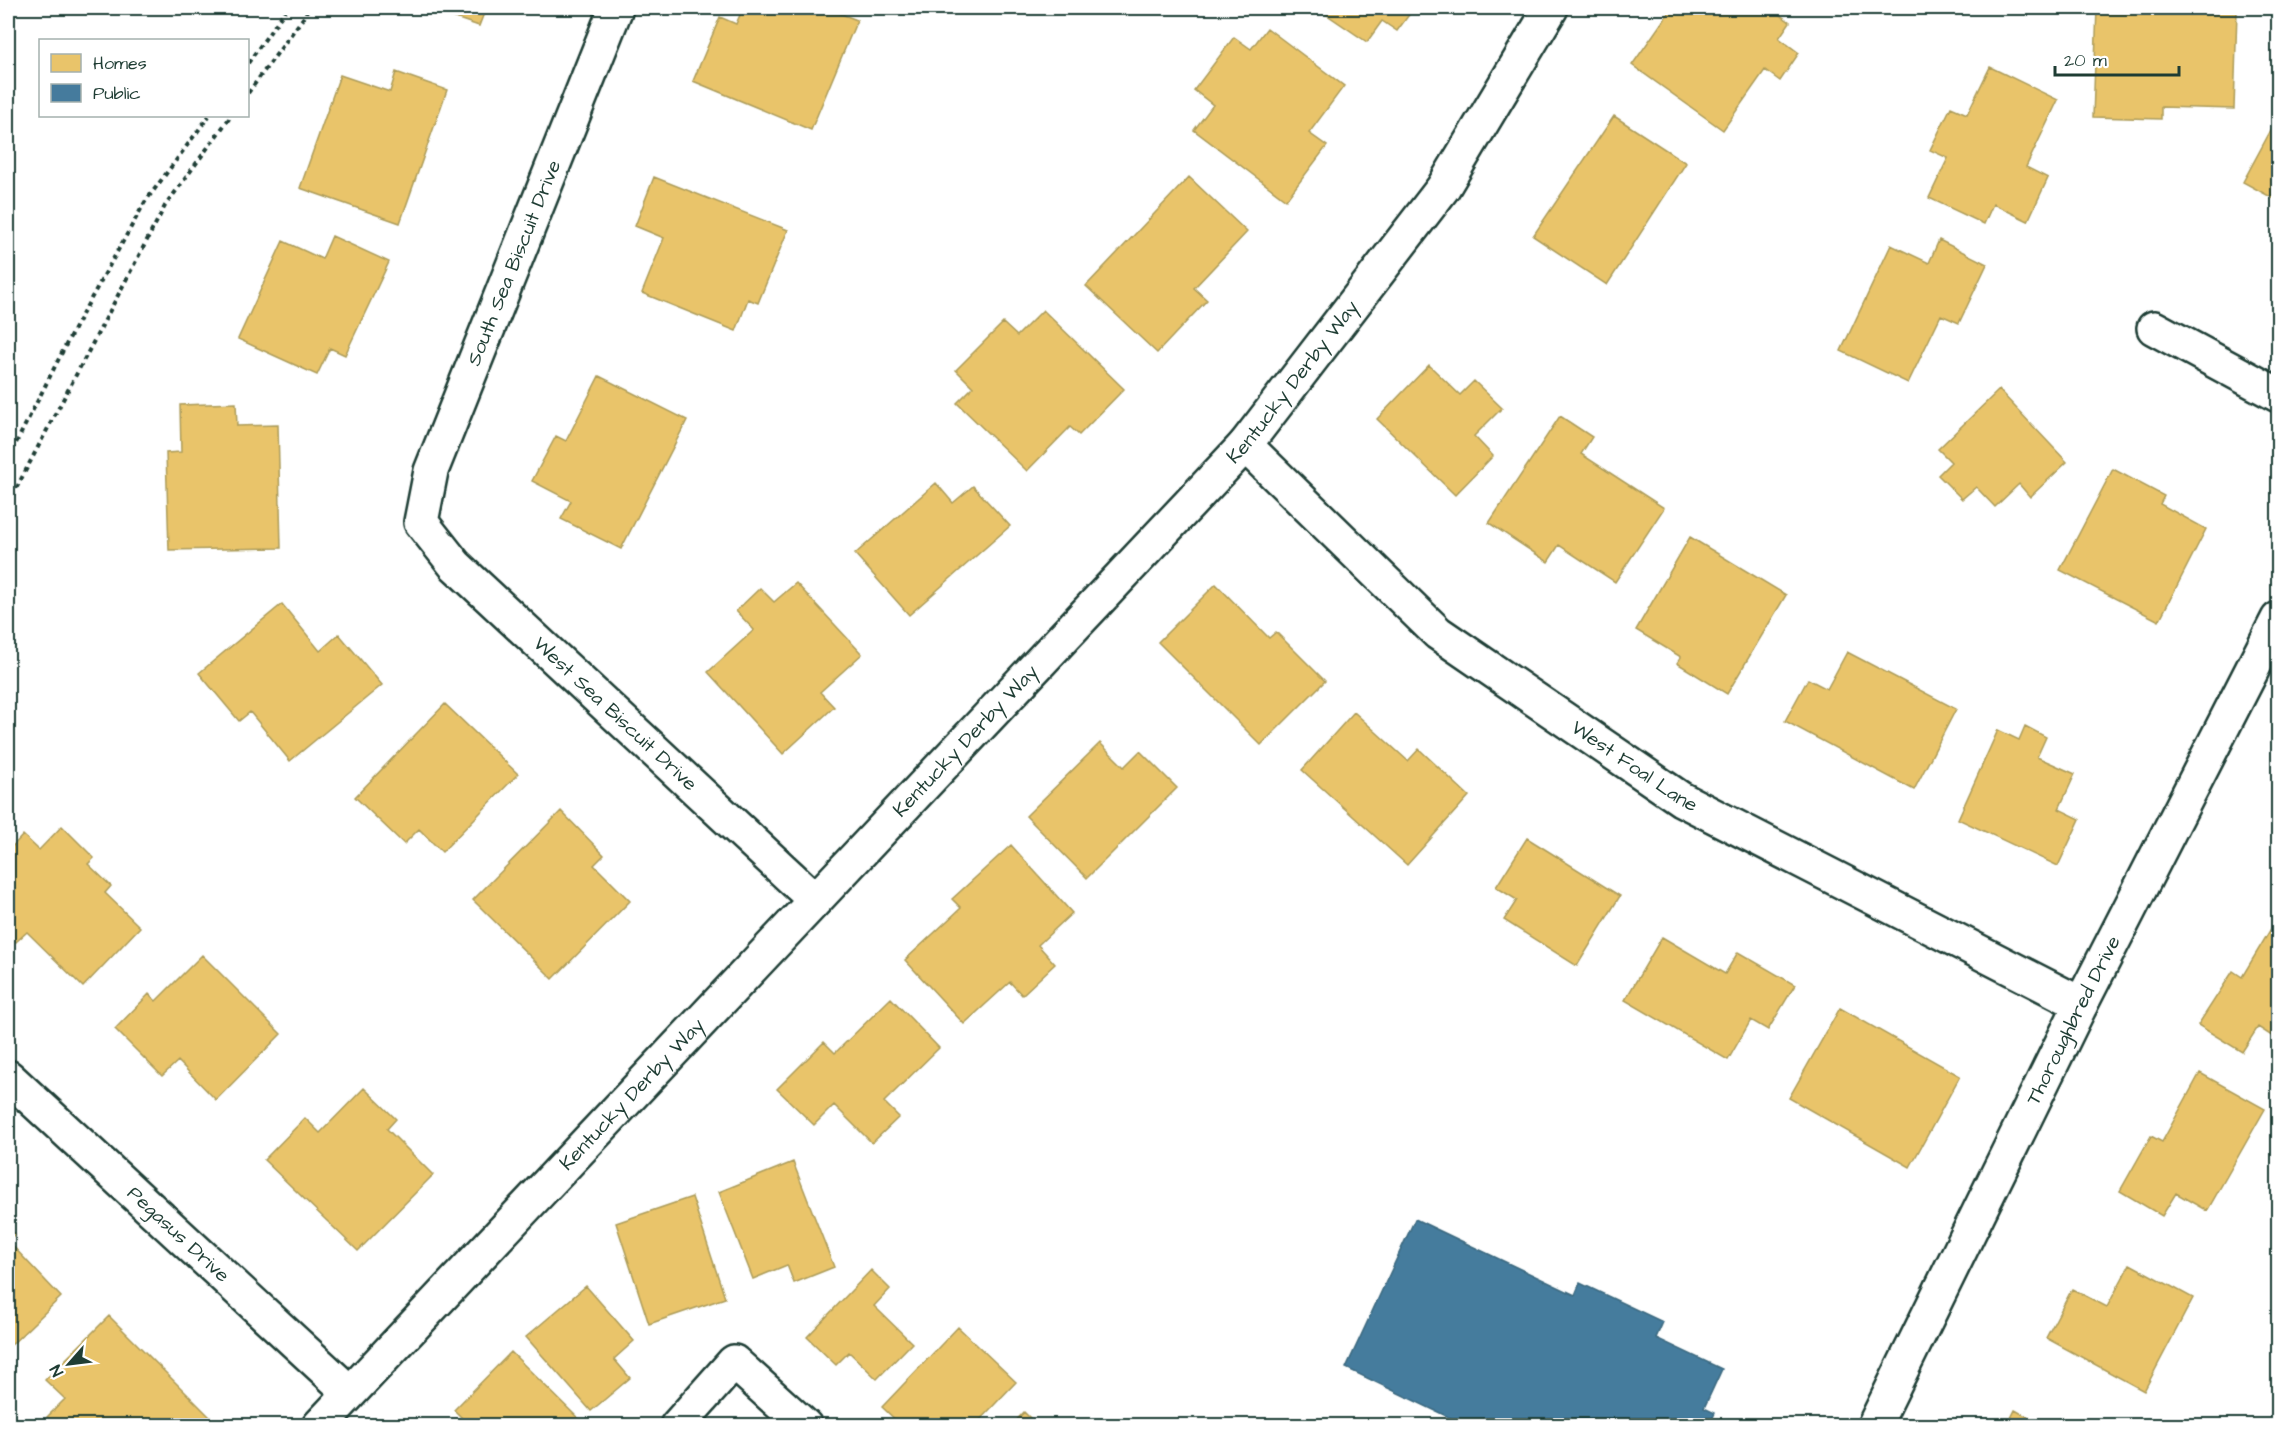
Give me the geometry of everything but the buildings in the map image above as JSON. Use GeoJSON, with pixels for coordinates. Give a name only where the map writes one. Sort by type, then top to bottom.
{"type":"FeatureCollection","features":[{"type":"Feature","properties":{"kind":"street","name":"South Sea Biscuit Drive"},"geometry":{"type":"LineString","coordinates":[[421,522],[431,471],[616,8]]}},
{"type":"Feature","properties":{"kind":"street","name":"Kentucky Derby Way"},"geometry":{"type":"LineString","coordinates":[[319,1425],[1245,445],[1443,188],[1551,8]]}},
{"type":"Feature","properties":{"kind":"street"},"geometry":{"type":"LineString","coordinates":[[2154,328],[2278,395]]}},
{"type":"Feature","properties":{"kind":"street","name":"West Foal Lane"},"geometry":{"type":"LineString","coordinates":[[1245,445],[1438,633],[1681,799],[2081,1004]]}},
{"type":"Feature","properties":{"kind":"street","name":"West Sea Biscuit Drive"},"geometry":{"type":"LineString","coordinates":[[421,522],[455,566],[815,900]]}},
{"type":"Feature","properties":{"kind":"street","name":"Thoroughbred Drive"},"geometry":{"type":"LineString","coordinates":[[1874,1425],[2081,1004],[2278,619]]}},
{"type":"Feature","properties":{"kind":"street","name":"Pegasus Drive"},"geometry":{"type":"LineString","coordinates":[[8,1077],[349,1392]]}},
{"type":"Feature","properties":{"kind":"street"},"geometry":{"type":"LineString","coordinates":[[677,1425],[734,1362],[805,1425]]}},
{"type":"Feature","properties":{"kind":"path"},"geometry":{"type":"LineString","coordinates":[[249,62],[287,8]]}},
{"type":"Feature","properties":{"kind":"path"},"geometry":{"type":"LineString","coordinates":[[249,92],[306,14],[307,8]]}},
{"type":"Feature","properties":{"kind":"path"},"geometry":{"type":"LineString","coordinates":[[8,459],[74,329],[145,202],[208,117]]}},
{"type":"Feature","properties":{"kind":"path"},"geometry":{"type":"LineString","coordinates":[[8,504],[165,206],[230,117]]}}]}
